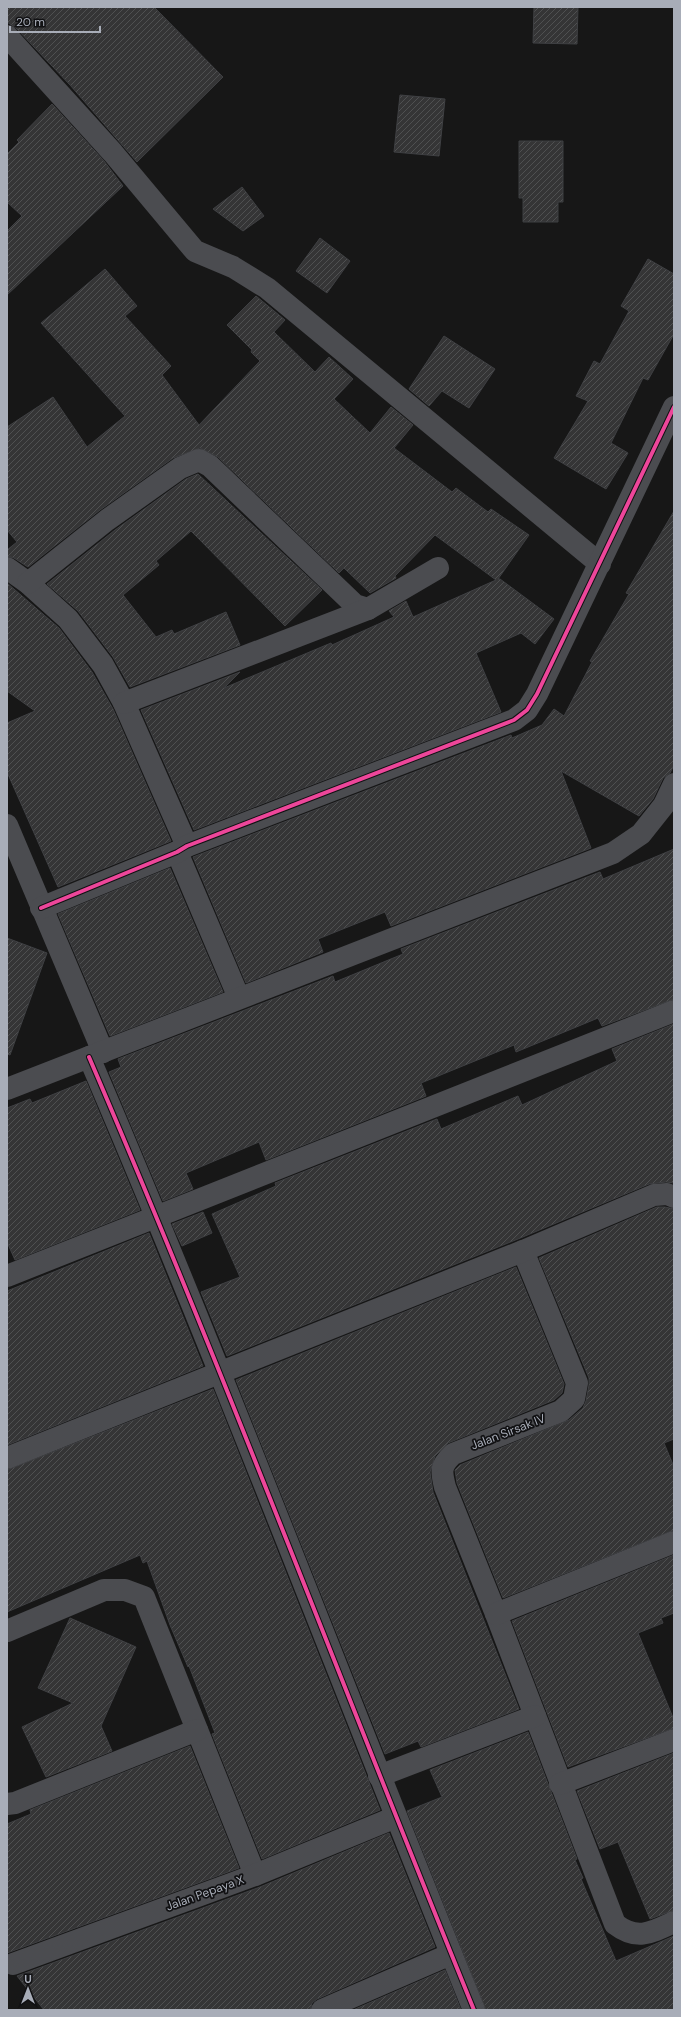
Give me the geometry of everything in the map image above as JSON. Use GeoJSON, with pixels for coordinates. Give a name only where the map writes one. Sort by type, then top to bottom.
{"type":"FeatureCollection","features":[{"type":"Feature","properties":{"kind":"street"},"geometry":{"type":"LineString","coordinates":[[7,36],[113,153],[195,251],[233,267],[267,288],[600,564]]}},
{"type":"Feature","properties":{"kind":"street"},"geometry":{"type":"LineString","coordinates":[[41,908],[182,849],[514,720],[527,710],[537,694],[674,407]]}},
{"type":"Feature","properties":{"kind":"street"},"geometry":{"type":"LineString","coordinates":[[28,583],[107,520],[180,468],[199,460],[210,466],[356,605],[368,610]]}},
{"type":"Feature","properties":{"kind":"street"},"geometry":{"type":"LineString","coordinates":[[7,568],[28,583],[68,619],[103,665],[124,703],[239,998]]}},
{"type":"Feature","properties":{"kind":"street"},"geometry":{"type":"LineString","coordinates":[[124,703],[368,610],[438,568]]}},
{"type":"Feature","properties":{"kind":"street"},"geometry":{"type":"LineString","coordinates":[[7,1089],[613,853],[641,834],[664,805],[674,784]]}},
{"type":"Feature","properties":{"kind":"street"},"geometry":{"type":"LineString","coordinates":[[7,825],[41,908],[157,1216],[378,1776],[474,2010]]}},
{"type":"Feature","properties":{"kind":"street"},"geometry":{"type":"LineString","coordinates":[[7,1276],[674,1011]]}},
{"type":"Feature","properties":{"kind":"street"},"geometry":{"type":"LineString","coordinates":[[7,1458],[220,1374],[523,1251],[654,1195],[667,1194],[674,1197]]}},
{"type":"Feature","properties":{"kind":"street","name":"Jalan Sirsak IV"},"geometry":{"type":"LineString","coordinates":[[523,1251],[577,1383],[574,1399],[561,1411],[453,1454],[445,1460],[441,1472],[445,1487],[496,1614],[615,1924],[626,1932],[640,1935],[674,1922]]}},
{"type":"Feature","properties":{"kind":"street"},"geometry":{"type":"LineString","coordinates":[[496,1614],[674,1542]]}},
{"type":"Feature","properties":{"kind":"street"},"geometry":{"type":"LineString","coordinates":[[7,1631],[104,1590],[125,1590],[144,1597],[255,1875]]}},
{"type":"Feature","properties":{"kind":"street"},"geometry":{"type":"LineString","coordinates":[[378,1776],[535,1716]]}},
{"type":"Feature","properties":{"kind":"street"},"geometry":{"type":"LineString","coordinates":[[7,1804],[15,1803],[197,1730]]}},
{"type":"Feature","properties":{"kind":"street"},"geometry":{"type":"LineString","coordinates":[[560,1784],[674,1740]]}},
{"type":"Feature","properties":{"kind":"street","name":"Jalan Pepaya X"},"geometry":{"type":"LineString","coordinates":[[13,1964],[255,1875],[396,1817]]}},
{"type":"Feature","properties":{"kind":"street"},"geometry":{"type":"LineString","coordinates":[[322,2010],[451,1954]]}},
{"type":"Feature","properties":{"kind":"building"},"geometry":{"type":"Polygon","coordinates":[[[7,7],[154,7],[223,77],[137,162],[70,85],[16,28],[7,22],[7,7]]]}},
{"type":"Feature","properties":{"kind":"building"},"geometry":{"type":"Polygon","coordinates":[[[534,7],[578,7],[577,44],[533,43],[534,7]]]}},
{"type":"Feature","properties":{"kind":"building"},"geometry":{"type":"Polygon","coordinates":[[[400,95],[445,99],[439,156],[394,152],[400,95]]]}},
{"type":"Feature","properties":{"kind":"building"},"geometry":{"type":"Polygon","coordinates":[[[52,104],[104,161],[123,186],[7,295],[7,231],[22,216],[7,202],[7,154],[19,142],[17,140],[52,104]]]}},
{"type":"Feature","properties":{"kind":"building"},"geometry":{"type":"Polygon","coordinates":[[[519,141],[563,141],[563,202],[558,202],[558,222],[523,222],[523,198],[519,198],[519,141]]]}},
{"type":"Feature","properties":{"kind":"building"},"geometry":{"type":"Polygon","coordinates":[[[242,187],[264,216],[243,231],[213,209],[242,187]]]}},
{"type":"Feature","properties":{"kind":"building"},"geometry":{"type":"Polygon","coordinates":[[[320,238],[350,261],[327,293],[296,271],[320,238]]]}},
{"type":"Feature","properties":{"kind":"building"},"geometry":{"type":"Polygon","coordinates":[[[648,259],[674,274],[674,334],[648,380],[643,378],[611,443],[628,453],[606,489],[554,458],[588,401],[576,396],[594,361],[600,364],[629,311],[621,306],[648,259]]]}},
{"type":"Feature","properties":{"kind":"building"},"geometry":{"type":"Polygon","coordinates":[[[105,269],[137,306],[125,316],[171,366],[162,375],[199,425],[260,361],[251,352],[252,350],[227,325],[256,296],[285,320],[274,332],[315,372],[329,357],[353,379],[334,399],[370,433],[391,407],[413,425],[394,448],[452,492],[456,488],[488,512],[491,509],[529,535],[498,579],[554,619],[535,644],[521,633],[476,653],[501,712],[194,830],[141,710],[240,672],[224,688],[331,643],[332,645],[394,617],[389,611],[406,601],[413,617],[496,580],[435,535],[395,576],[396,578],[370,593],[344,568],[339,573],[218,457],[200,448],[173,458],[100,510],[28,567],[14,558],[7,556],[7,550],[17,542],[7,530],[7,427],[53,397],[87,447],[125,416],[41,323],[105,269]]]}},
{"type":"Feature","properties":{"kind":"building"},"geometry":{"type":"Polygon","coordinates":[[[444,336],[495,369],[469,408],[442,391],[429,406],[409,389],[444,336]]]}},
{"type":"Feature","properties":{"kind":"building"},"geometry":{"type":"Polygon","coordinates":[[[198,474],[322,590],[285,626],[191,531],[156,561],[159,565],[123,595],[156,637],[172,630],[174,634],[226,612],[240,645],[130,687],[113,657],[78,611],[47,584],[115,530],[186,479],[198,474]]]}},
{"type":"Feature","properties":{"kind":"building"},"geometry":{"type":"Polygon","coordinates":[[[674,511],[674,765],[670,773],[663,778],[653,799],[639,816],[561,771],[591,848],[391,926],[385,912],[318,939],[323,952],[246,983],[193,857],[511,735],[512,738],[542,725],[554,709],[564,716],[592,662],[590,661],[629,594],[626,593],[674,511]]]}},
{"type":"Feature","properties":{"kind":"building"},"geometry":{"type":"Polygon","coordinates":[[[7,583],[59,628],[92,672],[113,709],[171,841],[58,887],[7,772],[7,723],[35,711],[7,691],[7,583]]]}},
{"type":"Feature","properties":{"kind":"building"},"geometry":{"type":"Polygon","coordinates":[[[674,849],[674,999],[602,1026],[598,1018],[516,1052],[514,1045],[421,1083],[426,1096],[266,1160],[259,1142],[186,1173],[193,1189],[163,1201],[109,1072],[121,1067],[118,1059],[333,976],[335,982],[403,954],[401,949],[600,872],[603,879],[674,849]]]}},
{"type":"Feature","properties":{"kind":"building"},"geometry":{"type":"Polygon","coordinates":[[[170,868],[223,992],[110,1036],[58,914],[170,868]]]}},
{"type":"Feature","properties":{"kind":"building"},"geometry":{"type":"Polygon","coordinates":[[[7,938],[47,953],[10,1055],[7,1054],[7,938]]]}},
{"type":"Feature","properties":{"kind":"building"},"geometry":{"type":"Polygon","coordinates":[[[674,1024],[674,1183],[666,1182],[649,1184],[518,1239],[227,1356],[201,1292],[240,1277],[212,1214],[276,1186],[275,1183],[437,1119],[441,1129],[518,1096],[522,1105],[617,1061],[612,1049],[674,1024]]]}},
{"type":"Feature","properties":{"kind":"building"},"geometry":{"type":"Polygon","coordinates":[[[86,1081],[140,1210],[15,1260],[7,1242],[7,1108],[30,1099],[32,1103],[86,1081]]]}},
{"type":"Feature","properties":{"kind":"building"},"geometry":{"type":"Polygon","coordinates":[[[657,1207],[674,1209],[674,1439],[664,1443],[674,1467],[674,1530],[503,1598],[457,1483],[455,1470],[460,1465],[569,1420],[583,1408],[586,1401],[589,1378],[539,1258],[657,1207]]]}},
{"type":"Feature","properties":{"kind":"building"},"geometry":{"type":"Polygon","coordinates":[[[203,1212],[212,1233],[182,1246],[172,1224],[203,1212]]]}},
{"type":"Feature","properties":{"kind":"building"},"geometry":{"type":"Polygon","coordinates":[[[149,1233],[203,1366],[7,1445],[7,1291],[149,1233]]]}},
{"type":"Feature","properties":{"kind":"building"},"geometry":{"type":"Polygon","coordinates":[[[516,1267],[564,1384],[562,1393],[554,1400],[448,1443],[435,1456],[430,1472],[433,1492],[519,1709],[421,1747],[418,1741],[385,1754],[236,1380],[516,1267]]]}},
{"type":"Feature","properties":{"kind":"building"},"geometry":{"type":"Polygon","coordinates":[[[213,1389],[380,1810],[262,1859],[212,1734],[215,1733],[189,1666],[188,1667],[170,1625],[147,1561],[143,1563],[140,1555],[7,1612],[7,1470],[213,1389]]]}},
{"type":"Feature","properties":{"kind":"building"},"geometry":{"type":"Polygon","coordinates":[[[674,1555],[674,1613],[661,1618],[663,1623],[638,1633],[674,1720],[674,1728],[568,1767],[512,1621],[674,1555]]]}},
{"type":"Feature","properties":{"kind":"building"},"geometry":{"type":"Polygon","coordinates":[[[70,1618],[136,1647],[101,1726],[112,1751],[46,1777],[22,1727],[73,1703],[38,1688],[70,1618]]]}},
{"type":"Feature","properties":{"kind":"building"},"geometry":{"type":"Polygon","coordinates":[[[528,1732],[577,1859],[575,1860],[583,1878],[581,1879],[616,1961],[674,1936],[674,2010],[486,2010],[407,1811],[442,1797],[430,1770],[528,1732]]]}},
{"type":"Feature","properties":{"kind":"building"},"geometry":{"type":"Polygon","coordinates":[[[190,1746],[239,1868],[7,1953],[7,1824],[31,1814],[30,1810],[190,1746]]]}},
{"type":"Feature","properties":{"kind":"building"},"geometry":{"type":"Polygon","coordinates":[[[674,1753],[674,1910],[650,1919],[618,1842],[600,1849],[577,1791],[674,1753]]]}},
{"type":"Feature","properties":{"kind":"building"},"geometry":{"type":"Polygon","coordinates":[[[389,1833],[435,1947],[317,1999],[312,2003],[310,2010],[44,2010],[17,1976],[260,1887],[389,1833]]]}},
{"type":"Feature","properties":{"kind":"building"},"geometry":{"type":"Polygon","coordinates":[[[445,1970],[461,2010],[353,2010],[445,1970]]]}},
{"type":"Feature","properties":{"kind":"cycle path"},"geometry":{"type":"LineString","coordinates":[[41,908],[177,852],[187,846],[514,720],[527,710],[537,694],[674,407]]}},
{"type":"Feature","properties":{"kind":"cycle path"},"geometry":{"type":"LineString","coordinates":[[89,1057],[188,1294],[474,2010]]}}]}
